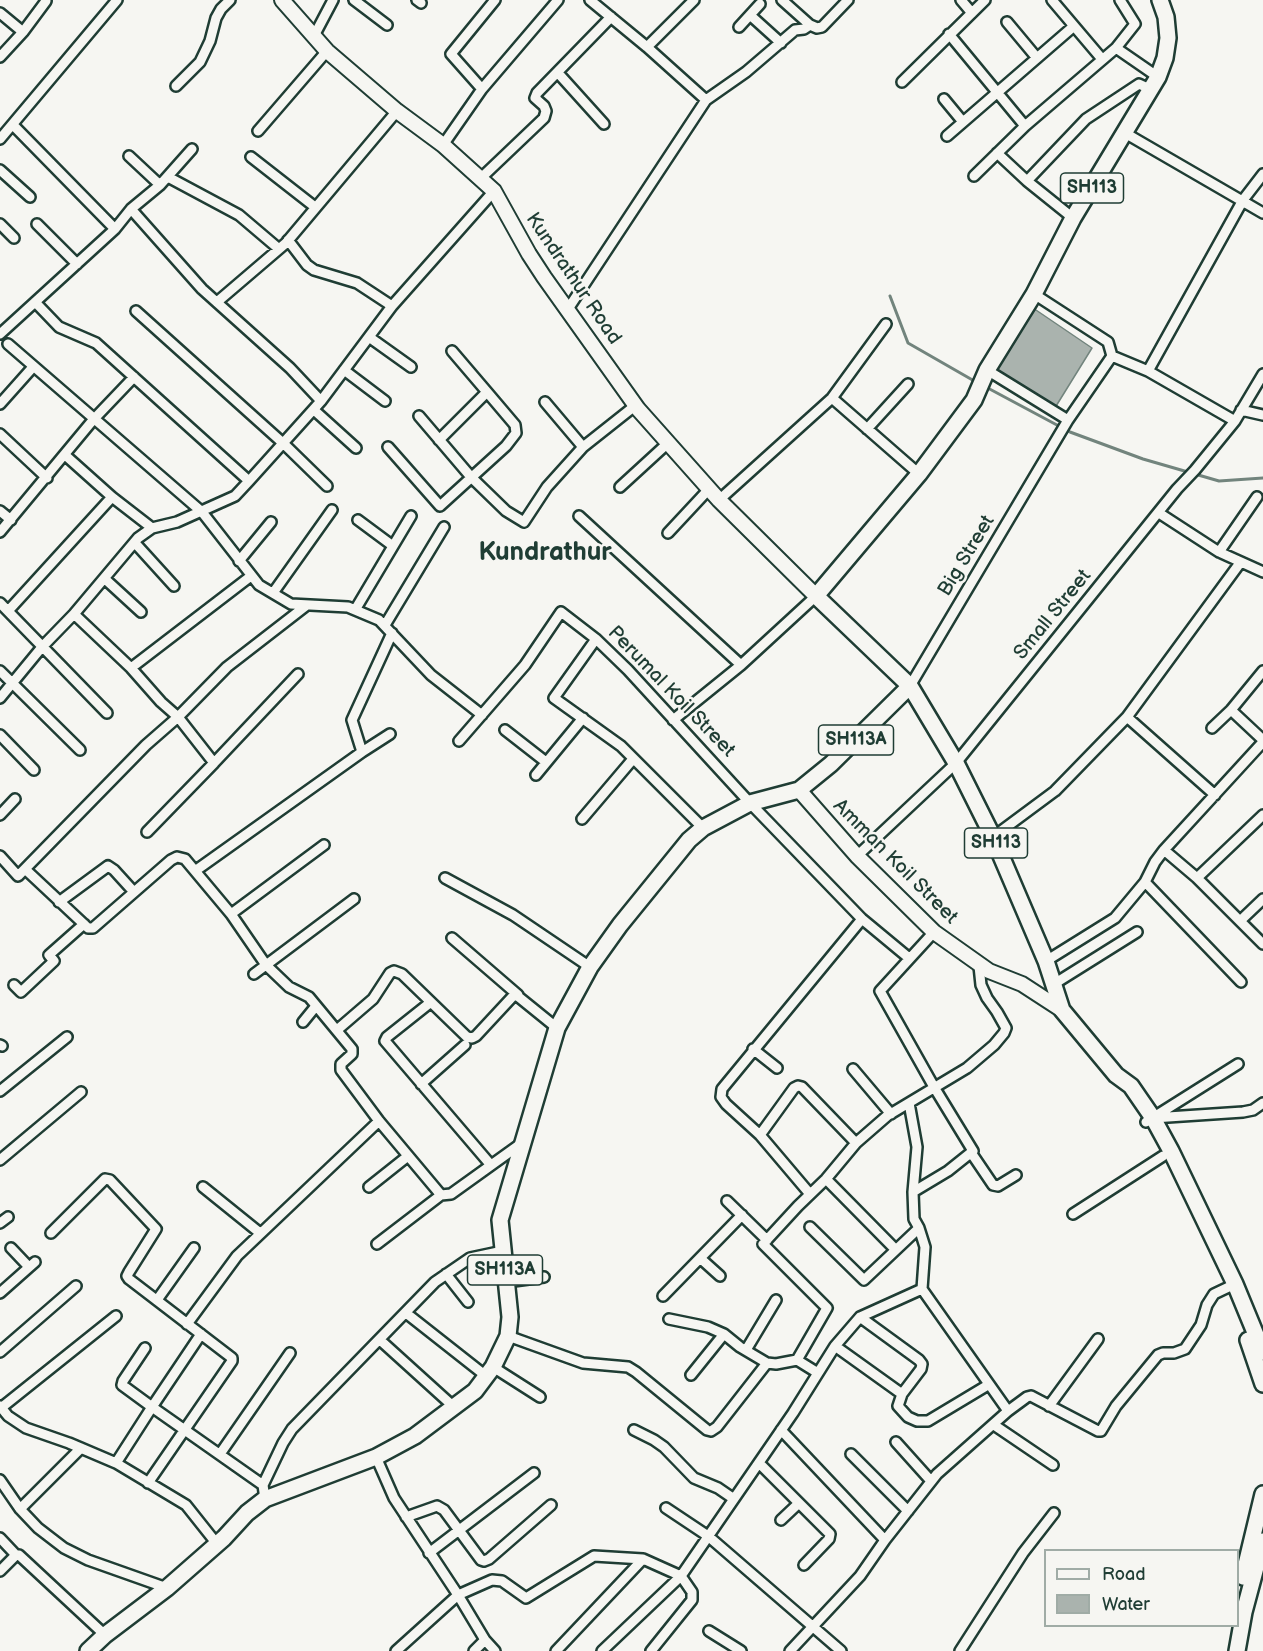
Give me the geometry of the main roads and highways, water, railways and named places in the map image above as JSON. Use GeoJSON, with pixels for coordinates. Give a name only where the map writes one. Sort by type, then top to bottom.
{"type":"FeatureCollection","features":[{"type":"Feature","properties":{"kind":"main road","name":"SH113"},"geometry":{"type":"LineString","coordinates":[[1160,0],[1166,17],[1168,38],[1165,58],[1155,84],[1073,218],[1034,294],[987,370],[974,400],[919,474],[816,596],[910,686],[956,763],[993,837],[1046,960],[1062,1010],[1116,1075],[1131,1086],[1149,1120],[1163,1156],[1263,1352]]}},
{"type":"Feature","properties":{"kind":"main road","name":"SH113A"},"geometry":{"type":"LineString","coordinates":[[88,1651],[105,1635],[167,1588],[217,1544],[264,1492],[376,1457],[415,1436],[475,1391],[490,1371],[508,1336],[510,1317],[500,1220],[557,1028],[590,967],[620,925],[690,840],[703,828],[750,802],[799,790],[846,750],[910,686]]}},
{"type":"Feature","properties":{"kind":"main road","name":"SH113"},"geometry":{"type":"LineString","coordinates":[[1149,1120],[1171,1151],[1231,1286],[1263,1384]]}},
{"type":"Feature","properties":{"kind":"main road"},"geometry":{"type":"LineString","coordinates":[[1239,1597],[1263,1492],[1263,1480]]}},
{"type":"Feature","properties":{"kind":"main road"},"geometry":{"type":"LineString","coordinates":[[1237,1651],[1244,1612],[1263,1541]]}},
{"type":"Feature","properties":{"kind":"main road"},"geometry":{"type":"LineString","coordinates":[[1226,1651],[1232,1627]]}},
{"type":"Feature","properties":{"kind":"water"},"geometry":{"type":"Polygon","coordinates":[[[1033,308],[1092,348],[1053,411],[993,371],[1033,308]]]}},
{"type":"Feature","properties":{"kind":"waterway"},"geometry":{"type":"LineString","coordinates":[[890,296],[908,343],[976,382]]}},
{"type":"Feature","properties":{"kind":"waterway"},"geometry":{"type":"LineString","coordinates":[[984,386],[1070,432],[1143,459],[1219,481],[1263,478]]}},
{"type":"Feature","properties":{"kind":"district","name":"Kundrathur"},"geometry":{"type":"Point","coordinates":[545,553]}}]}
